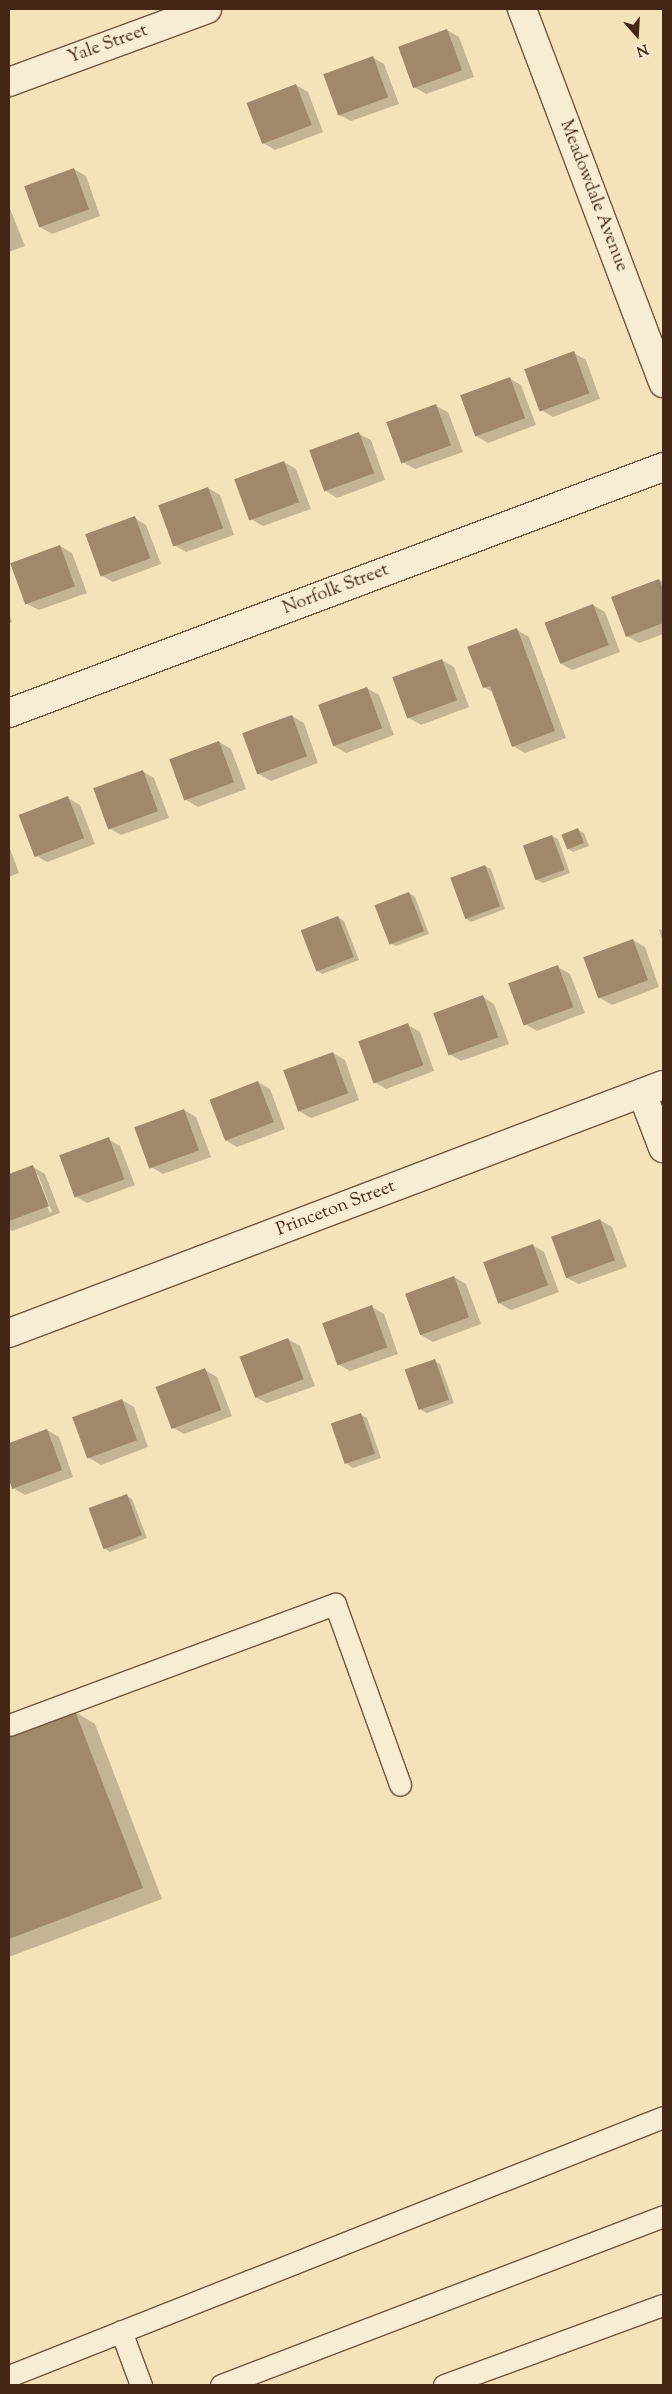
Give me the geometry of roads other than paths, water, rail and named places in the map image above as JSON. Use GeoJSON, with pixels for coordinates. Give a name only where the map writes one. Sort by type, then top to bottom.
{"type":"FeatureCollection","features":[{"type":"Feature","properties":{"kind":"street","name":"Yale Street"},"geometry":{"type":"LineString","coordinates":[[9,82],[207,9]]}},
{"type":"Feature","properties":{"kind":"street","name":"Meadowdale Avenue"},"geometry":{"type":"LineString","coordinates":[[522,9],[663,383]]}},
{"type":"Feature","properties":{"kind":"street","name":"Norfolk Street"},"geometry":{"type":"LineString","coordinates":[[9,714],[663,467]]}},
{"type":"Feature","properties":{"kind":"street"},"geometry":{"type":"LineString","coordinates":[[653,1089],[663,1148]]}},
{"type":"Feature","properties":{"kind":"street","name":"Princeton Street"},"geometry":{"type":"LineString","coordinates":[[9,1333],[653,1089]]}},
{"type":"Feature","properties":{"kind":"lane"},"geometry":{"type":"LineString","coordinates":[[9,1725],[335,1604],[400,1785]]}},
{"type":"Feature","properties":{"kind":"lane"},"geometry":{"type":"LineString","coordinates":[[9,2376],[663,2117]]}},
{"type":"Feature","properties":{"kind":"lane"},"geometry":{"type":"LineString","coordinates":[[221,2385],[663,2216]]}},
{"type":"Feature","properties":{"kind":"lane"},"geometry":{"type":"LineString","coordinates":[[444,2385],[663,2305]]}},
{"type":"Feature","properties":{"kind":"lane"},"geometry":{"type":"LineString","coordinates":[[122,2331],[141,2385]]}}]}
